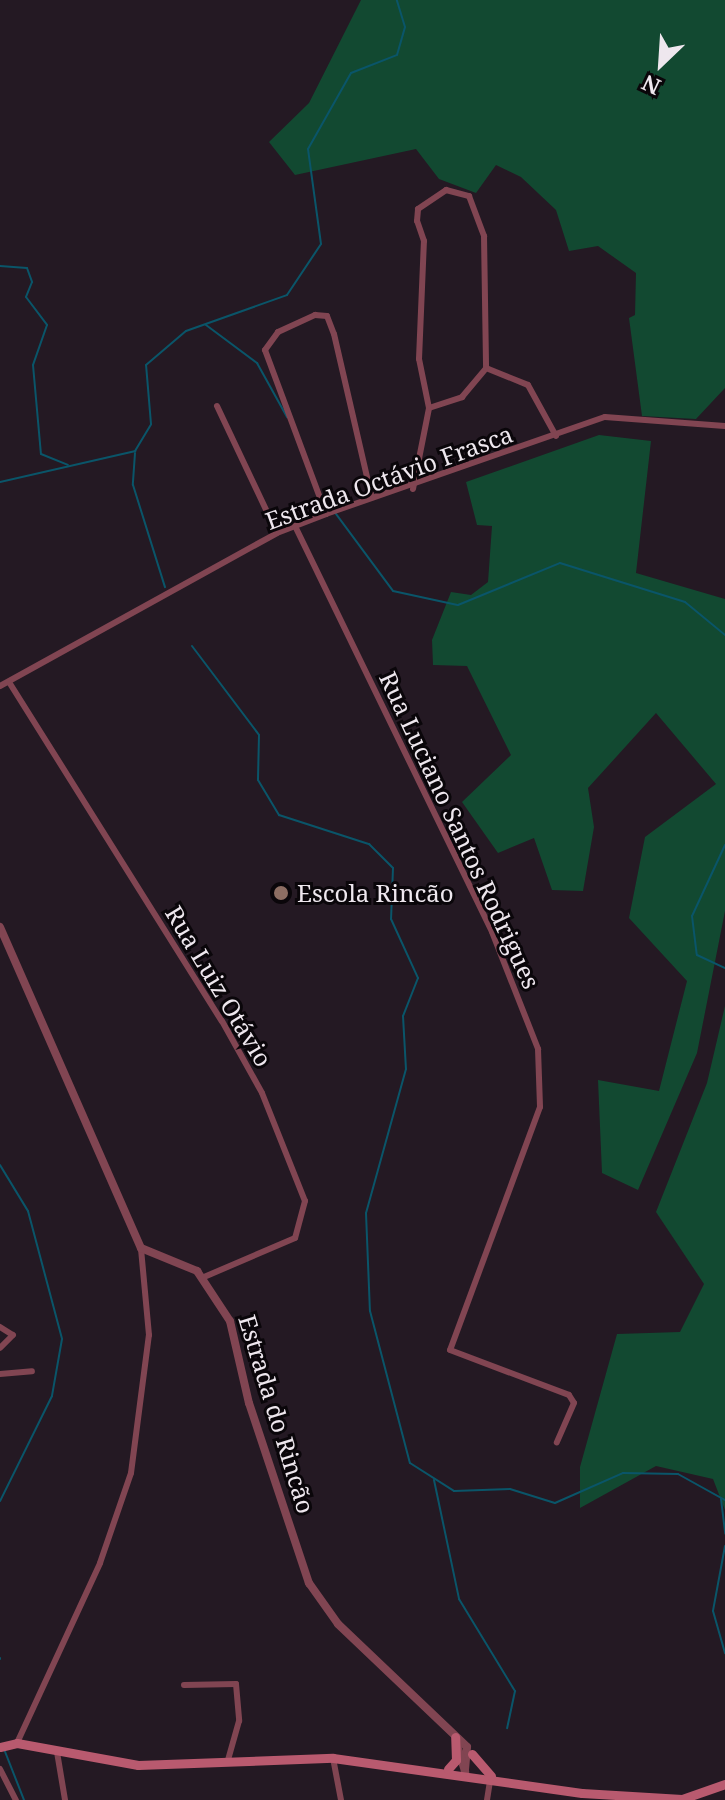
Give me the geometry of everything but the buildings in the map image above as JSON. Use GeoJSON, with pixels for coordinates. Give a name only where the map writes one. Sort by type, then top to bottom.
{"type":"FeatureCollection","features":[{"type":"Feature","properties":{"kind":"main road"},"geometry":{"type":"LineString","coordinates":[[448,1769],[456,1760],[455,1737]]}},
{"type":"Feature","properties":{"kind":"main road"},"geometry":{"type":"LineString","coordinates":[[8,1745],[138,1765],[333,1758],[448,1769],[582,1793],[683,1799],[725,1784]]}},
{"type":"Feature","properties":{"kind":"main road"},"geometry":{"type":"LineString","coordinates":[[472,1754],[491,1776]]}},
{"type":"Feature","properties":{"kind":"street"},"geometry":{"type":"LineString","coordinates":[[413,489],[429,408],[419,359],[424,241],[417,221],[418,209],[446,190],[469,196],[484,236],[486,368],[462,397],[429,408]]}},
{"type":"Feature","properties":{"kind":"street"},"geometry":{"type":"LineString","coordinates":[[326,514],[265,350],[278,332],[315,315],[327,316],[332,327],[372,498]]}},
{"type":"Feature","properties":{"kind":"street"},"geometry":{"type":"LineString","coordinates":[[486,368],[528,385],[556,436]]}},
{"type":"Feature","properties":{"kind":"street"},"geometry":{"type":"LineString","coordinates":[[217,406],[277,533]]}},
{"type":"Feature","properties":{"kind":"street","name":"Estrada Octávio Frasca"},"geometry":{"type":"LineString","coordinates":[[0,686],[277,533],[326,514],[372,498],[413,489],[605,417],[725,426]]}},
{"type":"Feature","properties":{"kind":"street","name":"Rua Luciano Santos Rodrigues"},"geometry":{"type":"LineString","coordinates":[[295,526],[492,932],[538,1049],[540,1107],[450,1350],[569,1395],[574,1403],[557,1442]]}},
{"type":"Feature","properties":{"kind":"street","name":"Rua Luiz Otávio"},"geometry":{"type":"LineString","coordinates":[[9,682],[222,1021],[262,1093],[305,1201],[295,1238],[204,1277]]}},
{"type":"Feature","properties":{"kind":"street"},"geometry":{"type":"LineString","coordinates":[[0,927],[141,1248],[149,1335],[131,1473],[73,1627],[8,1745]]}},
{"type":"Feature","properties":{"kind":"street"},"geometry":{"type":"LineString","coordinates":[[141,1248],[204,1277]]}},
{"type":"Feature","properties":{"kind":"street","name":"Estrada do Rincão"},"geometry":{"type":"LineString","coordinates":[[204,1277],[230,1321],[249,1403],[309,1583],[338,1624],[472,1754]]}},
{"type":"Feature","properties":{"kind":"street"},"geometry":{"type":"LineString","coordinates":[[0,1327],[13,1335],[1,1348]]}},
{"type":"Feature","properties":{"kind":"street"},"geometry":{"type":"LineString","coordinates":[[0,1374],[32,1371]]}},
{"type":"Feature","properties":{"kind":"street"},"geometry":{"type":"LineString","coordinates":[[184,1685],[236,1684],[239,1721],[228,1760]]}},
{"type":"Feature","properties":{"kind":"street"},"geometry":{"type":"LineString","coordinates":[[455,1737],[465,1772]]}},
{"type":"Feature","properties":{"kind":"street"},"geometry":{"type":"LineString","coordinates":[[57,1752],[65,1800]]}},
{"type":"Feature","properties":{"kind":"street"},"geometry":{"type":"LineString","coordinates":[[465,1772],[472,1754]]}},
{"type":"Feature","properties":{"kind":"street"},"geometry":{"type":"LineString","coordinates":[[333,1758],[341,1800]]}},
{"type":"Feature","properties":{"kind":"street"},"geometry":{"type":"LineString","coordinates":[[0,1769],[16,1800]]}},
{"type":"Feature","properties":{"kind":"street"},"geometry":{"type":"LineString","coordinates":[[487,1800],[491,1776]]}},
{"type":"Feature","properties":{"kind":"green space"},"geometry":{"type":"Polygon","coordinates":[[[361,0],[725,0],[725,388],[696,419],[642,416],[629,318],[635,315],[636,273],[598,246],[569,251],[556,210],[521,177],[496,165],[476,193],[439,179],[416,149],[295,175],[269,142],[309,103],[361,0]]]}},
{"type":"Feature","properties":{"kind":"green space"},"geometry":{"type":"Polygon","coordinates":[[[599,435],[651,441],[636,573],[725,599],[725,911],[697,1053],[638,1190],[602,1173],[598,1080],[659,1091],[687,981],[629,918],[645,837],[716,784],[656,713],[588,788],[594,827],[583,891],[552,890],[534,838],[498,853],[462,802],[511,755],[467,666],[433,665],[432,640],[451,592],[471,595],[488,582],[492,526],[477,525],[466,482],[599,435]]]}},
{"type":"Feature","properties":{"kind":"green space"},"geometry":{"type":"Polygon","coordinates":[[[725,1006],[725,1510],[713,1479],[656,1466],[580,1508],[580,1467],[617,1334],[680,1332],[704,1284],[656,1212],[707,1083],[725,1006]]]}},
{"type":"Feature","properties":{"kind":"waterway"},"geometry":{"type":"LineString","coordinates":[[0,482],[135,451],[151,424],[146,365],[186,331],[287,295],[321,244],[308,149],[351,73],[397,55],[405,27],[397,0]]}},
{"type":"Feature","properties":{"kind":"waterway"},"geometry":{"type":"LineString","coordinates":[[0,266],[27,268],[32,282],[26,297],[47,325],[33,365],[41,454],[68,465]]}},
{"type":"Feature","properties":{"kind":"waterway"},"geometry":{"type":"LineString","coordinates":[[206,325],[257,363],[287,417]]}},
{"type":"Feature","properties":{"kind":"waterway"},"geometry":{"type":"LineString","coordinates":[[135,453],[133,485],[165,587]]}},
{"type":"Feature","properties":{"kind":"waterway"},"geometry":{"type":"LineString","coordinates":[[322,495],[393,591],[458,605],[560,563],[685,602],[725,635]]}},
{"type":"Feature","properties":{"kind":"waterway"},"geometry":{"type":"LineString","coordinates":[[192,646],[259,735],[258,780],[279,815],[369,844],[393,868],[391,919],[418,978],[403,1016],[406,1069],[366,1213],[370,1311],[410,1463],[454,1491],[510,1489],[555,1503],[623,1473],[678,1474],[725,1500]]}},
{"type":"Feature","properties":{"kind":"waterway"},"geometry":{"type":"LineString","coordinates":[[725,845],[692,916],[697,955],[725,968]]}},
{"type":"Feature","properties":{"kind":"waterway"},"geometry":{"type":"LineString","coordinates":[[0,1165],[28,1211],[62,1339],[52,1396],[0,1501]]}},
{"type":"Feature","properties":{"kind":"waterway"},"geometry":{"type":"LineString","coordinates":[[434,1480],[459,1599],[515,1691],[507,1728]]}},
{"type":"Feature","properties":{"kind":"waterway"},"geometry":{"type":"LineString","coordinates":[[721,1499],[725,1534]]}},
{"type":"Feature","properties":{"kind":"waterway"},"geometry":{"type":"LineString","coordinates":[[725,1546],[713,1611],[725,1653]]}},
{"type":"Feature","properties":{"kind":"waterway"},"geometry":{"type":"LineString","coordinates":[[4,1749],[24,1800]]}},
{"type":"Feature","properties":{"kind":"place","name":"Escola Rincão"},"geometry":{"type":"Point","coordinates":[281,893]}}]}
